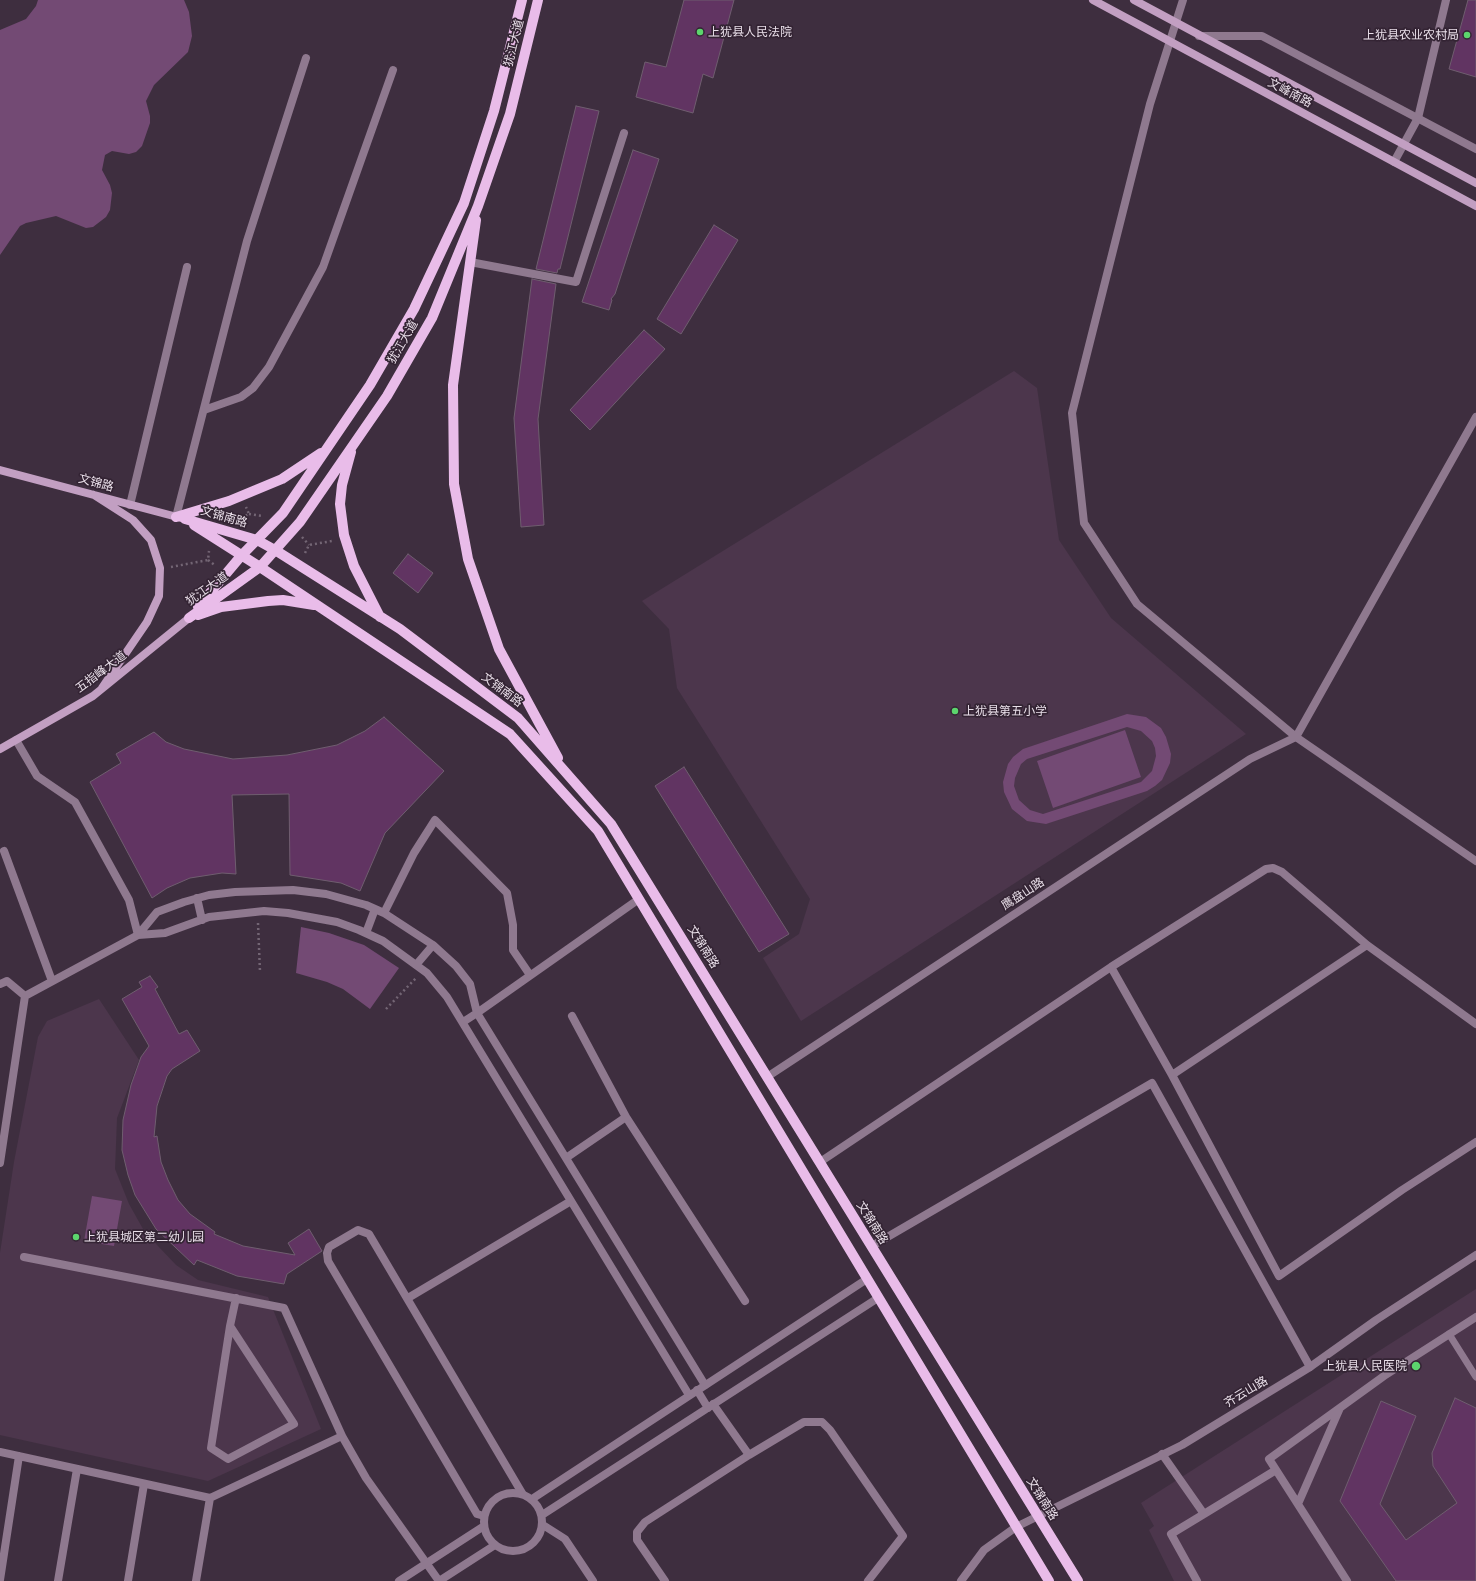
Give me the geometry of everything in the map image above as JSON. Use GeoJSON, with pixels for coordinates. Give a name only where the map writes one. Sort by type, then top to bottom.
{"type":"FeatureCollection","features":[{"type":"Feature","properties":{"kind":"main road","name":"犹江大道"},"geometry":{"type":"LineString","coordinates":[[188,618],[241,556],[283,513],[370,385],[414,309],[464,203],[494,111],[522,0]]}},
{"type":"Feature","properties":{"kind":"main road","name":"犹江大道"},"geometry":{"type":"LineString","coordinates":[[188,618],[260,567],[300,522],[387,396],[432,318],[478,206],[510,114],[538,0]]}},
{"type":"Feature","properties":{"kind":"main road","name":"文峰南路"},"geometry":{"type":"LineString","coordinates":[[1093,0],[1170,43],[1476,206]]}},
{"type":"Feature","properties":{"kind":"main road","name":"文峰南路"},"geometry":{"type":"LineString","coordinates":[[1134,0],[1176,24],[1476,183]]}},
{"type":"Feature","properties":{"kind":"main road"},"geometry":{"type":"LineString","coordinates":[[478,206],[453,385],[456,492],[468,559],[500,649],[566,774]]}},
{"type":"Feature","properties":{"kind":"main road"},"geometry":{"type":"LineString","coordinates":[[352,446],[342,485],[340,504],[344,535],[354,566],[380,617]]}},
{"type":"Feature","properties":{"kind":"main road"},"geometry":{"type":"LineString","coordinates":[[181,518],[229,501],[282,479],[326,450]]}},
{"type":"Feature","properties":{"kind":"main road","name":"文锦路"},"geometry":{"type":"LineString","coordinates":[[0,470],[181,518]]}},
{"type":"Feature","properties":{"kind":"main road"},"geometry":{"type":"LineString","coordinates":[[94,495],[133,520],[150,540],[160,568],[159,596],[147,622],[102,688]]}},
{"type":"Feature","properties":{"kind":"main road","name":"文锦南路"},"geometry":{"type":"LineString","coordinates":[[181,518],[257,540],[276,550],[400,629],[518,718],[611,824],[1078,1581]]}},
{"type":"Feature","properties":{"kind":"main road","name":"文锦南路"},"geometry":{"type":"LineString","coordinates":[[181,518],[260,567],[510,734],[598,831],[1049,1581]]}},
{"type":"Feature","properties":{"kind":"main road"},"geometry":{"type":"LineString","coordinates":[[188,618],[221,607],[252,602],[283,600],[318,606]]}},
{"type":"Feature","properties":{"kind":"main road","name":"五指峰大道"},"geometry":{"type":"LineString","coordinates":[[0,749],[93,696],[188,618]]}},
{"type":"Feature","properties":{"kind":"street"},"geometry":{"type":"LineString","coordinates":[[1183,0],[1150,104],[1072,413],[1084,523],[1137,604],[1296,737],[1476,861]]}},
{"type":"Feature","properties":{"kind":"street"},"geometry":{"type":"LineString","coordinates":[[1394,162],[1418,118],[1446,0]]}},
{"type":"Feature","properties":{"kind":"street"},"geometry":{"type":"LineString","coordinates":[[1199,36],[1262,36],[1476,150]]}},
{"type":"Feature","properties":{"kind":"street"},"geometry":{"type":"LineString","coordinates":[[181,518],[204,410],[247,241],[306,58]]}},
{"type":"Feature","properties":{"kind":"street"},"geometry":{"type":"LineString","coordinates":[[204,410],[241,397],[253,388],[269,367],[323,267],[393,70]]}},
{"type":"Feature","properties":{"kind":"street"},"geometry":{"type":"LineString","coordinates":[[470,262],[576,282],[624,133]]}},
{"type":"Feature","properties":{"kind":"street"},"geometry":{"type":"LineString","coordinates":[[130,504],[187,267]]}},
{"type":"Feature","properties":{"kind":"street"},"geometry":{"type":"LineString","coordinates":[[1296,737],[1476,417]]}},
{"type":"Feature","properties":{"kind":"street","name":"鹰盘山路"},"geometry":{"type":"LineString","coordinates":[[767,1077],[1250,759],[1296,737]]}},
{"type":"Feature","properties":{"kind":"street"},"geometry":{"type":"LineString","coordinates":[[16,740],[37,776],[75,802],[129,900],[138,935]]}},
{"type":"Feature","properties":{"kind":"street"},"geometry":{"type":"LineString","coordinates":[[384,913],[399,881],[434,820],[507,893],[513,925],[513,950],[530,975]]}},
{"type":"Feature","properties":{"kind":"street"},"geometry":{"type":"LineString","coordinates":[[4,851],[52,981]]}},
{"type":"Feature","properties":{"kind":"street"},"geometry":{"type":"LineString","coordinates":[[820,1162],[1111,967],[1266,869],[1273,868],[1282,872],[1367,945],[1476,1024]]}},
{"type":"Feature","properties":{"kind":"street"},"geometry":{"type":"LineString","coordinates":[[25,996],[138,935],[157,912],[197,898],[235,892],[293,890],[326,894],[384,913],[433,945],[456,966],[470,984],[477,1013],[705,1385]]}},
{"type":"Feature","properties":{"kind":"street"},"geometry":{"type":"LineString","coordinates":[[197,898],[202,920]]}},
{"type":"Feature","properties":{"kind":"street"},"geometry":{"type":"LineString","coordinates":[[463,1022],[639,899]]}},
{"type":"Feature","properties":{"kind":"street"},"geometry":{"type":"LineString","coordinates":[[366,933],[375,909]]}},
{"type":"Feature","properties":{"kind":"street"},"geometry":{"type":"LineString","coordinates":[[138,935],[165,933],[202,920],[258,912],[308,916],[337,922],[366,933],[383,941],[420,967],[447,997],[463,1022],[689,1395]]}},
{"type":"Feature","properties":{"kind":"street"},"geometry":{"type":"LineString","coordinates":[[420,967],[433,945]]}},
{"type":"Feature","properties":{"kind":"street"},"geometry":{"type":"LineString","coordinates":[[1172,1075],[1367,945]]}},
{"type":"Feature","properties":{"kind":"street"},"geometry":{"type":"LineString","coordinates":[[1111,967],[1172,1075],[1279,1276],[1402,1190],[1476,1142]]}},
{"type":"Feature","properties":{"kind":"street"},"geometry":{"type":"LineString","coordinates":[[0,984],[7,981],[25,996]]}},
{"type":"Feature","properties":{"kind":"street"},"geometry":{"type":"LineString","coordinates":[[0,1163],[25,996]]}},
{"type":"Feature","properties":{"kind":"street"},"geometry":{"type":"LineString","coordinates":[[572,1016],[626,1117],[745,1301]]}},
{"type":"Feature","properties":{"kind":"street"},"geometry":{"type":"LineString","coordinates":[[872,1246],[1152,1083],[1310,1367]]}},
{"type":"Feature","properties":{"kind":"street"},"geometry":{"type":"LineString","coordinates":[[566,1158],[626,1117]]}},
{"type":"Feature","properties":{"kind":"street"},"geometry":{"type":"LineString","coordinates":[[408,1298],[571,1201]]}},
{"type":"Feature","properties":{"kind":"street"},"geometry":{"type":"LineString","coordinates":[[484,1516],[476,1514],[328,1261],[326,1253],[329,1246],[358,1230],[369,1234],[522,1494]]}},
{"type":"Feature","properties":{"kind":"street","name":"齐云山路"},"geometry":{"type":"LineString","coordinates":[[961,1581],[984,1550],[1016,1527],[1037,1515],[1182,1445],[1310,1367],[1376,1320],[1476,1255]]}},
{"type":"Feature","properties":{"kind":"street"},"geometry":{"type":"LineString","coordinates":[[24,1256],[284,1308],[342,1436],[366,1478],[439,1581],[495,1546]]}},
{"type":"Feature","properties":{"kind":"street"},"geometry":{"type":"LineString","coordinates":[[532,1499],[867,1278]]}},
{"type":"Feature","properties":{"kind":"street"},"geometry":{"type":"LineString","coordinates":[[230,1326],[294,1424],[228,1459],[211,1448],[230,1326],[236,1298]]}},
{"type":"Feature","properties":{"kind":"street"},"geometry":{"type":"LineString","coordinates":[[542,1515],[878,1298]]}},
{"type":"Feature","properties":{"kind":"street"},"geometry":{"type":"LineString","coordinates":[[1347,1581],[1269,1459],[1384,1376],[1476,1316]]}},
{"type":"Feature","properties":{"kind":"street"},"geometry":{"type":"LineString","coordinates":[[697,1390],[749,1455]]}},
{"type":"Feature","properties":{"kind":"street"},"geometry":{"type":"LineString","coordinates":[[1298,1504],[1340,1408]]}},
{"type":"Feature","properties":{"kind":"street"},"geometry":{"type":"LineString","coordinates":[[665,1581],[637,1540],[637,1532],[645,1522],[749,1455],[804,1422],[822,1422],[830,1430],[903,1536],[868,1581]]}},
{"type":"Feature","properties":{"kind":"street"},"geometry":{"type":"LineString","coordinates":[[0,1452],[210,1498],[342,1436]]}},
{"type":"Feature","properties":{"kind":"street"},"geometry":{"type":"LineString","coordinates":[[1162,1454],[1204,1514]]}},
{"type":"Feature","properties":{"kind":"street"},"geometry":{"type":"LineString","coordinates":[[0,1580],[19,1456]]}},
{"type":"Feature","properties":{"kind":"street"},"geometry":{"type":"LineString","coordinates":[[58,1581],[77,1469]]}},
{"type":"Feature","properties":{"kind":"street"},"geometry":{"type":"LineString","coordinates":[[1197,1581],[1171,1534],[1276,1470]]}},
{"type":"Feature","properties":{"kind":"street"},"geometry":{"type":"LineString","coordinates":[[128,1581],[144,1484]]}},
{"type":"Feature","properties":{"kind":"street"},"geometry":{"type":"LineString","coordinates":[[522,1494],[532,1499],[542,1515],[543,1525],[535,1542],[528,1548],[509,1552],[495,1546],[487,1536],[484,1526],[484,1516],[488,1507],[495,1500],[504,1495],[522,1494]]}},
{"type":"Feature","properties":{"kind":"street"},"geometry":{"type":"LineString","coordinates":[[196,1581],[210,1498]]}},
{"type":"Feature","properties":{"kind":"street"},"geometry":{"type":"LineString","coordinates":[[543,1525],[565,1538],[593,1581]]}},
{"type":"Feature","properties":{"kind":"street"},"geometry":{"type":"LineString","coordinates":[[399,1581],[484,1526]]}},
{"type":"Feature","properties":{"kind":"lane"},"geometry":{"type":"LineString","coordinates":[[1449,1334],[1476,1377]]}},
{"type":"Feature","properties":{"kind":"path"},"geometry":{"type":"LineString","coordinates":[[244,503],[250,514]]}},
{"type":"Feature","properties":{"kind":"path"},"geometry":{"type":"LineString","coordinates":[[241,518],[250,514],[264,516]]}},
{"type":"Feature","properties":{"kind":"path"},"geometry":{"type":"LineString","coordinates":[[302,537],[309,544]]}},
{"type":"Feature","properties":{"kind":"path"},"geometry":{"type":"LineString","coordinates":[[309,544],[332,541]]}},
{"type":"Feature","properties":{"kind":"path"},"geometry":{"type":"LineString","coordinates":[[305,553],[309,544]]}},
{"type":"Feature","properties":{"kind":"path"},"geometry":{"type":"LineString","coordinates":[[208,560],[209,551]]}},
{"type":"Feature","properties":{"kind":"path"},"geometry":{"type":"LineString","coordinates":[[169,567],[208,560],[216,566]]}},
{"type":"Feature","properties":{"kind":"path"},"geometry":{"type":"LineString","coordinates":[[258,912],[260,972]]}},
{"type":"Feature","properties":{"kind":"path"},"geometry":{"type":"LineString","coordinates":[[386,1009],[420,967]]}},
{"type":"Feature","properties":{"kind":"shaded area"},"geometry":{"type":"Polygon","coordinates":[[[38,0],[184,0],[189,12],[192,36],[188,52],[154,85],[146,101],[150,116],[150,123],[142,146],[136,152],[129,154],[112,151],[105,155],[102,170],[110,185],[112,193],[110,210],[106,217],[93,227],[86,228],[56,216],[26,223],[20,226],[0,255],[0,30],[26,19],[36,6],[38,0]]]}},
{"type":"Feature","properties":{"kind":"shaded area","name":"上犹县第五小学"},"geometry":{"type":"Polygon","coordinates":[[[1014,371],[1037,388],[1059,540],[1111,618],[1246,734],[801,1021],[763,958],[799,934],[810,899],[677,688],[669,629],[642,601],[1014,371]]]}},
{"type":"Feature","properties":{"kind":"shaded area"},"geometry":{"type":"Polygon","coordinates":[[[1127,714],[1146,717],[1161,728],[1166,737],[1171,754],[1170,763],[1162,780],[1147,791],[1046,824],[1027,821],[1012,809],[1004,792],[1003,782],[1008,764],[1013,757],[1023,749],[1127,714]],[[1127,727],[1027,759],[1021,764],[1015,778],[1014,786],[1019,800],[1030,810],[1043,814],[1141,782],[1152,771],[1156,756],[1152,741],[1141,731],[1127,727]]]}},
{"type":"Feature","properties":{"kind":"shaded area"},"geometry":{"type":"Polygon","coordinates":[[[1125,730],[1141,777],[1053,808],[1037,761],[1125,730]]]}},
{"type":"Feature","properties":{"kind":"shaded area"},"geometry":{"type":"Polygon","coordinates":[[[301,927],[329,933],[364,945],[399,968],[370,1009],[343,989],[327,982],[296,973],[301,927]]]}},
{"type":"Feature","properties":{"kind":"shaded area","name":"上犹县城区第二幼儿园"},"geometry":{"type":"Polygon","coordinates":[[[99,999],[139,1060],[117,1118],[115,1169],[129,1204],[143,1229],[157,1245],[176,1265],[198,1280],[268,1297],[321,1429],[208,1481],[0,1435],[0,1253],[14,1162],[38,1037],[47,1021],[99,999]]]}},
{"type":"Feature","properties":{"kind":"shaded area"},"geometry":{"type":"Polygon","coordinates":[[[92,1196],[122,1201],[114,1246],[84,1241],[92,1196]]]}},
{"type":"Feature","properties":{"kind":"shaded area","name":"上犹县人民医院"},"geometry":{"type":"Polygon","coordinates":[[[1476,1289],[1476,1581],[1174,1581],[1149,1530],[1154,1526],[1141,1503],[1476,1289]]]}},
{"type":"Feature","properties":{"kind":"building","name":"上犹县人民法院"},"geometry":{"type":"Polygon","coordinates":[[[684,0],[734,0],[713,78],[703,74],[693,113],[636,97],[645,62],[666,67],[684,0]]]}},
{"type":"Feature","properties":{"kind":"building","name":"上犹县农业农村局"},"geometry":{"type":"Polygon","coordinates":[[[1468,0],[1476,0],[1476,77],[1449,69],[1468,0]]]}},
{"type":"Feature","properties":{"kind":"building"},"geometry":{"type":"Polygon","coordinates":[[[576,106],[599,111],[560,269],[558,269],[557,273],[536,269],[576,106]]]}},
{"type":"Feature","properties":{"kind":"building"},"geometry":{"type":"Polygon","coordinates":[[[633,150],[659,159],[615,294],[611,299],[609,310],[582,302],[633,150]]]}},
{"type":"Feature","properties":{"kind":"building"},"geometry":{"type":"Polygon","coordinates":[[[714,225],[738,240],[681,334],[657,319],[714,225]]]}},
{"type":"Feature","properties":{"kind":"building"},"geometry":{"type":"Polygon","coordinates":[[[532,279],[556,284],[538,419],[544,525],[521,527],[514,418],[532,279]]]}},
{"type":"Feature","properties":{"kind":"building"},"geometry":{"type":"Polygon","coordinates":[[[644,330],[665,349],[590,430],[570,410],[644,330]]]}},
{"type":"Feature","properties":{"kind":"building"},"geometry":{"type":"Polygon","coordinates":[[[408,554],[433,573],[418,593],[393,573],[408,554]]]}},
{"type":"Feature","properties":{"kind":"building"},"geometry":{"type":"Polygon","coordinates":[[[384,717],[444,771],[385,833],[360,891],[341,883],[290,875],[289,794],[232,795],[236,874],[222,873],[190,878],[167,888],[152,898],[90,782],[121,763],[116,754],[154,732],[166,742],[184,749],[233,759],[287,755],[337,745],[365,731],[384,717]]]}},
{"type":"Feature","properties":{"kind":"building"},"geometry":{"type":"Polygon","coordinates":[[[684,767],[789,934],[759,952],[655,786],[684,767]]]}},
{"type":"Feature","properties":{"kind":"building"},"geometry":{"type":"Polygon","coordinates":[[[150,976],[158,987],[155,989],[179,1034],[187,1030],[200,1051],[172,1069],[167,1076],[157,1106],[154,1137],[157,1136],[161,1162],[168,1180],[178,1200],[190,1214],[215,1232],[214,1234],[243,1246],[295,1255],[288,1243],[309,1229],[322,1251],[287,1274],[284,1284],[237,1276],[197,1260],[194,1265],[156,1229],[135,1195],[122,1150],[123,1120],[131,1085],[141,1057],[149,1046],[122,999],[142,987],[139,982],[150,976]]]}},
{"type":"Feature","properties":{"kind":"building"},"geometry":{"type":"Polygon","coordinates":[[[1455,1398],[1476,1408],[1476,1581],[1396,1581],[1340,1501],[1381,1401],[1416,1416],[1380,1504],[1406,1540],[1457,1503],[1433,1466],[1432,1453],[1455,1398]]]}},
{"type":"Feature","properties":{"kind":"place","name":"上犹县人民法院"},"geometry":{"type":"Point","coordinates":[700,32]}},
{"type":"Feature","properties":{"kind":"place","name":"上犹县农业农村局"},"geometry":{"type":"Point","coordinates":[1467,35]}},
{"type":"Feature","properties":{"kind":"place","name":"上犹县第五小学"},"geometry":{"type":"Point","coordinates":[955,711]}},
{"type":"Feature","properties":{"kind":"place","name":"上犹县城区第二幼儿园"},"geometry":{"type":"Point","coordinates":[76,1237]}},
{"type":"Feature","properties":{"kind":"place","name":"上犹县人民医院"},"geometry":{"type":"Point","coordinates":[1416,1366]}}]}
